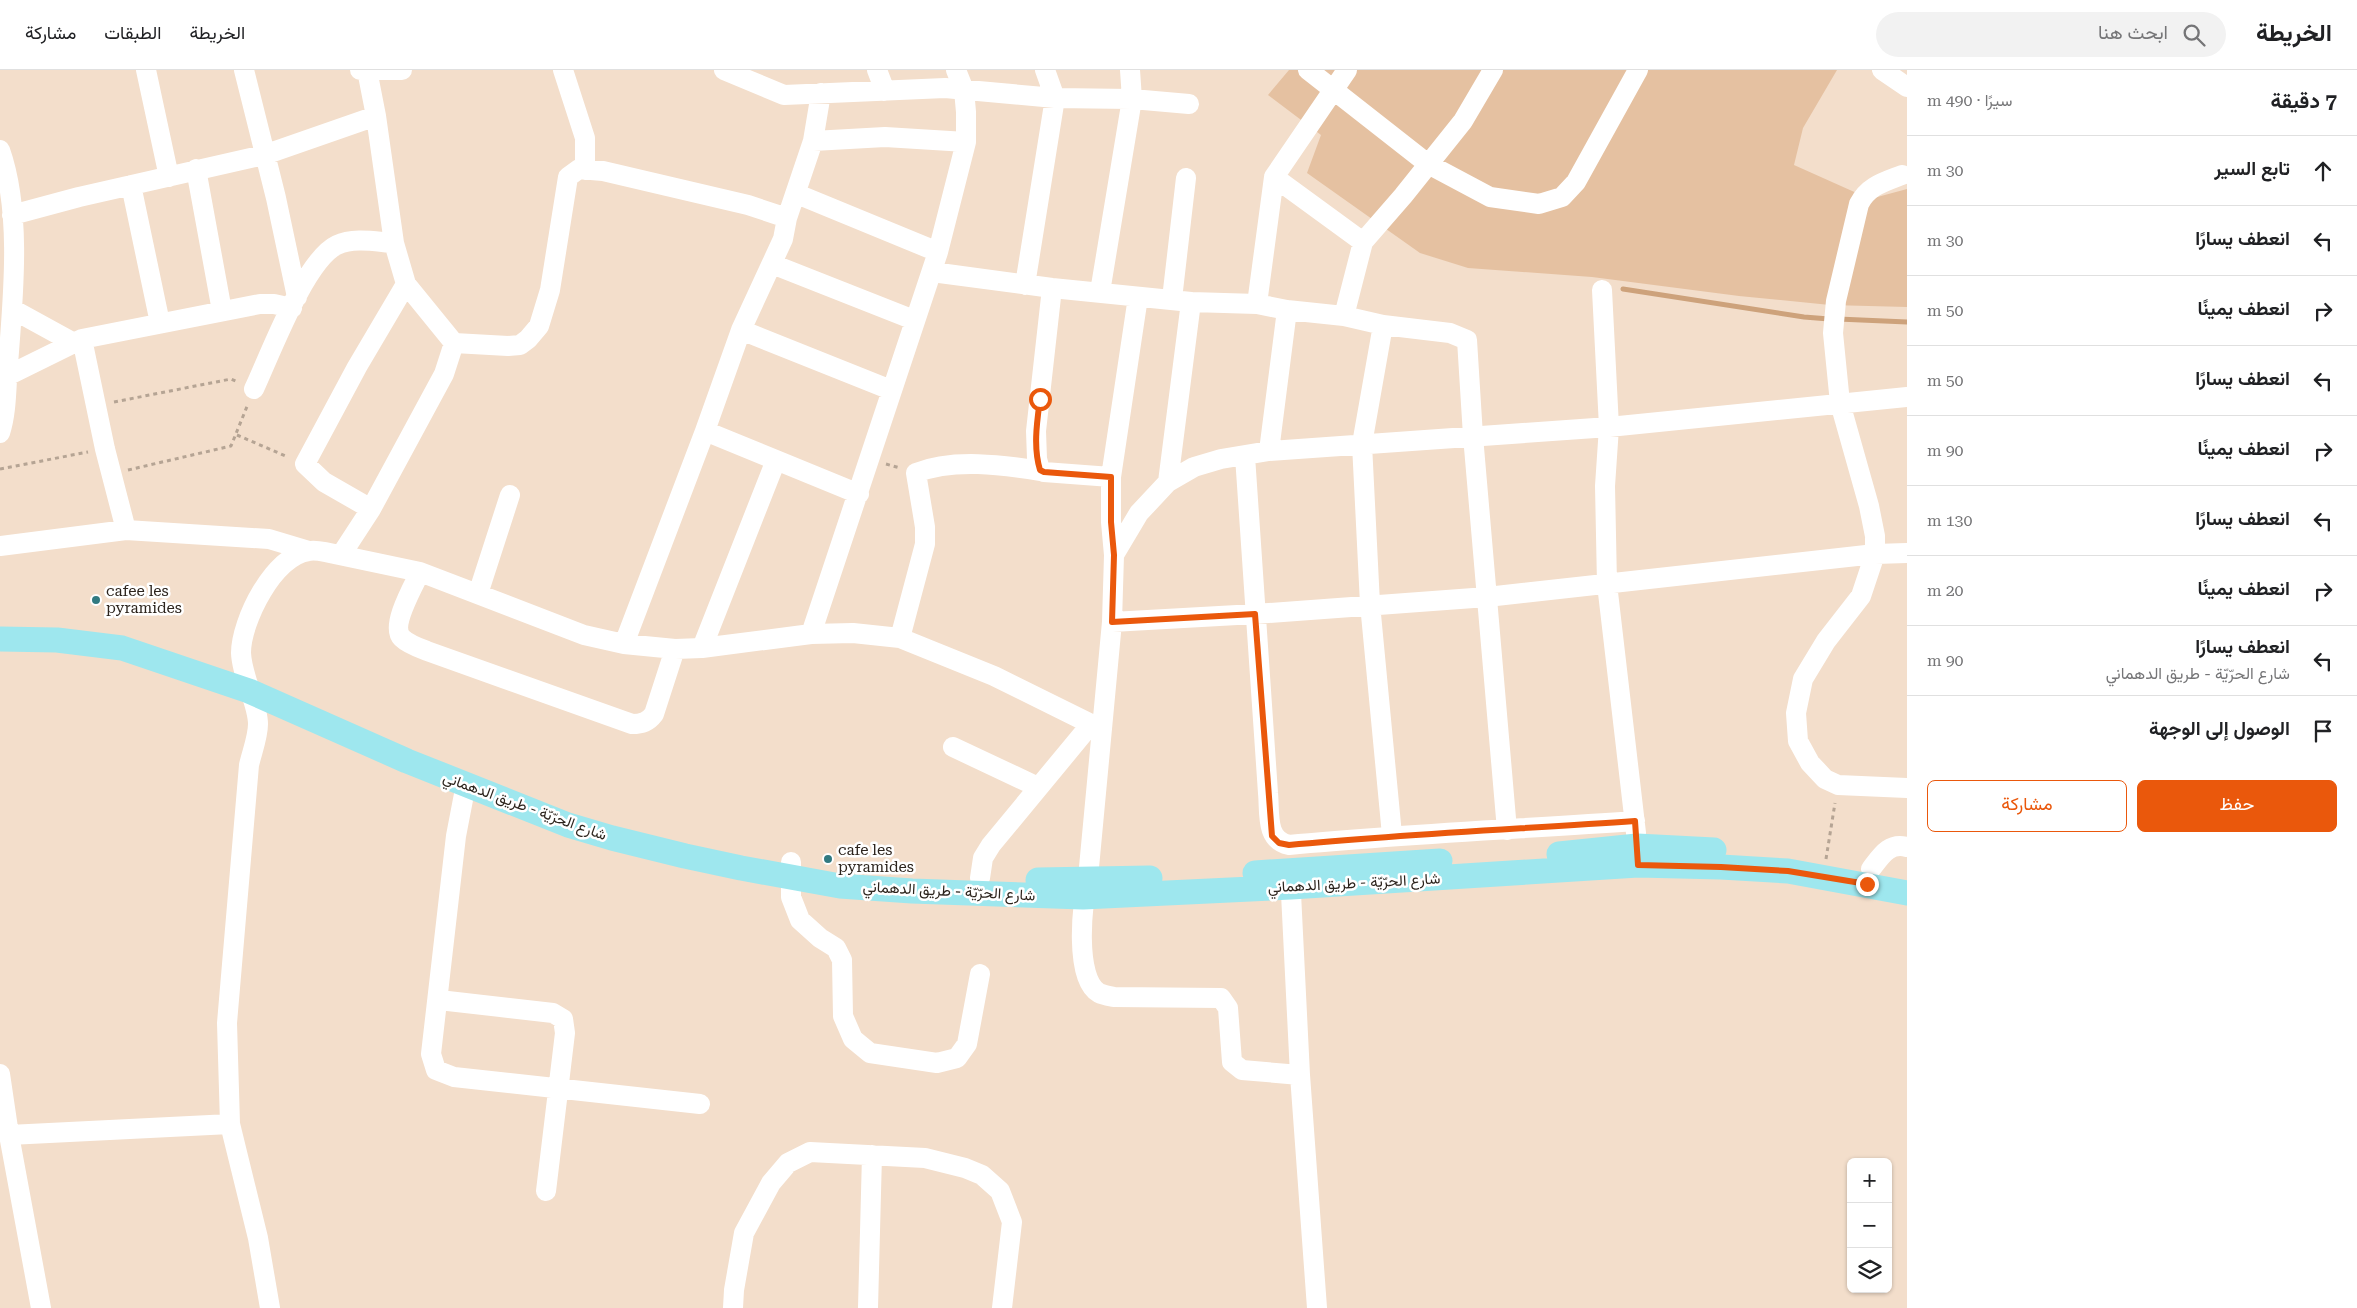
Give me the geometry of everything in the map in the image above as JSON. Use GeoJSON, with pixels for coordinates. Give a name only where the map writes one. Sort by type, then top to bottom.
{"type":"FeatureCollection","features":[{"type":"Feature","properties":{"kind":"main road","name":"شارع الحرّيّة - طريق الدهماني"},"geometry":{"type":"LineString","coordinates":[[0,629],[101,632],[187,651],[246,683],[466,784],[560,822],[612,838],[791,870],[1057,880],[1086,887]]}},
{"type":"Feature","properties":{"kind":"main road","name":"شارع الحرّيّة - طريق الدهماني"},"geometry":{"type":"LineString","coordinates":[[0,639],[57,640],[122,648],[246,683],[561,807],[651,834],[791,870],[840,886],[912,891],[1086,887],[1291,879],[1638,856],[1787,855],[1907,876]]}},
{"type":"Feature","properties":{"kind":"main road","name":"شارع الحرّيّة - طريق الدهماني"},"geometry":{"type":"LineString","coordinates":[[1638,856],[1721,867],[1788,871],[1907,893]]}},
{"type":"Feature","properties":{"kind":"street"},"geometry":{"type":"LineString","coordinates":[[146,70],[169,177]]}},
{"type":"Feature","properties":{"kind":"street"},"geometry":{"type":"LineString","coordinates":[[244,70],[276,198],[294,302]]}},
{"type":"Feature","properties":{"kind":"street"},"geometry":{"type":"LineString","coordinates":[[402,70],[365,70],[376,116],[394,244],[406,284],[454,343],[520,345],[539,326],[550,290],[568,177],[579,169],[603,171],[748,205],[787,218]]}},
{"type":"Feature","properties":{"kind":"street"},"geometry":{"type":"LineString","coordinates":[[562,70],[585,138],[585,170]]}},
{"type":"Feature","properties":{"kind":"street"},"geometry":{"type":"LineString","coordinates":[[724,70],[784,95],[946,88],[1055,98],[1132,99],[1189,104]]}},
{"type":"Feature","properties":{"kind":"street"},"geometry":{"type":"LineString","coordinates":[[877,70],[885,91]]}},
{"type":"Feature","properties":{"kind":"street"},"geometry":{"type":"LineString","coordinates":[[811,634],[938,252],[966,142],[964,90],[956,70]]}},
{"type":"Feature","properties":{"kind":"street"},"geometry":{"type":"LineString","coordinates":[[1025,285],[1055,98],[1045,70]]}},
{"type":"Feature","properties":{"kind":"street"},"geometry":{"type":"LineString","coordinates":[[1100,292],[1132,99],[1130,70]]}},
{"type":"Feature","properties":{"kind":"street"},"geometry":{"type":"LineString","coordinates":[[1308,70],[1428,164],[1490,197],[1539,204],[1562,196],[1576,182],[1638,70]]}},
{"type":"Feature","properties":{"kind":"street"},"geometry":{"type":"LineString","coordinates":[[1257,304],[1274,177],[1347,70]]}},
{"type":"Feature","properties":{"kind":"street"},"geometry":{"type":"LineString","coordinates":[[1344,316],[1363,242],[1463,121],[1492,70]]}},
{"type":"Feature","properties":{"kind":"street"},"geometry":{"type":"LineString","coordinates":[[1882,70],[1907,87]]}},
{"type":"Feature","properties":{"kind":"street"},"geometry":{"type":"LineString","coordinates":[[624,644],[705,432],[741,330],[783,239],[787,218],[797,194],[813,141],[820,94]]}},
{"type":"Feature","properties":{"kind":"street"},"geometry":{"type":"LineString","coordinates":[[12,215],[196,169],[264,155],[376,116]]}},
{"type":"Feature","properties":{"kind":"street"},"geometry":{"type":"LineString","coordinates":[[813,141],[885,137],[966,142]]}},
{"type":"Feature","properties":{"kind":"street"},"geometry":{"type":"LineString","coordinates":[[0,150],[5,164],[12,215],[12,308],[5,410],[0,432]]}},
{"type":"Feature","properties":{"kind":"street"},"geometry":{"type":"LineString","coordinates":[[196,169],[222,310]]}},
{"type":"Feature","properties":{"kind":"street"},"geometry":{"type":"LineString","coordinates":[[1902,175],[1880,183],[1867,191],[1859,204],[1835,319],[1840,402],[1869,506],[1875,536],[1875,554],[1861,596],[1826,641],[1803,679],[1796,713],[1798,741],[1810,763],[1825,778],[1838,785],[1907,788]]}},
{"type":"Feature","properties":{"kind":"street"},"geometry":{"type":"LineString","coordinates":[[1274,177],[1363,242]]}},
{"type":"Feature","properties":{"kind":"street"},"geometry":{"type":"LineString","coordinates":[[1168,482],[1182,301],[1186,178]]}},
{"type":"Feature","properties":{"kind":"street"},"geometry":{"type":"LineString","coordinates":[[131,185],[160,323]]}},
{"type":"Feature","properties":{"kind":"street"},"geometry":{"type":"LineString","coordinates":[[797,194],[938,252]]}},
{"type":"Feature","properties":{"kind":"street"},"geometry":{"type":"LineString","coordinates":[[254,390],[294,302],[319,258],[336,245],[358,241],[394,244]]}},
{"type":"Feature","properties":{"kind":"street"},"geometry":{"type":"LineString","coordinates":[[772,264],[914,320]]}},
{"type":"Feature","properties":{"kind":"street"},"geometry":{"type":"LineString","coordinates":[[932,272],[1025,285],[1138,297],[1257,304],[1463,336],[1466,340],[1507,830]]}},
{"type":"Feature","properties":{"kind":"street"},"geometry":{"type":"LineString","coordinates":[[371,509],[316,477],[305,464],[357,367],[406,284]]}},
{"type":"Feature","properties":{"kind":"street"},"geometry":{"type":"LineString","coordinates":[[1041,471],[1037,459],[1036,431],[1052,288]]}},
{"type":"Feature","properties":{"kind":"street"},"geometry":{"type":"LineString","coordinates":[[1602,290],[1609,427],[1605,486],[1608,584],[1638,856]]}},
{"type":"Feature","properties":{"kind":"street"},"geometry":{"type":"LineString","coordinates":[[1138,297],[1111,477],[1111,522],[1114,555],[1112,622],[1097,723],[1082,958],[1089,981],[1098,993],[1114,997],[1220,998],[1228,1008],[1232,1062],[1242,1070],[1300,1075]]}},
{"type":"Feature","properties":{"kind":"street"},"geometry":{"type":"LineString","coordinates":[[7,376],[78,341],[222,310],[260,304],[294,302]]}},
{"type":"Feature","properties":{"kind":"street"},"geometry":{"type":"LineString","coordinates":[[12,308],[78,341],[126,530]]}},
{"type":"Feature","properties":{"kind":"street"},"geometry":{"type":"LineString","coordinates":[[1269,451],[1287,310]]}},
{"type":"Feature","properties":{"kind":"street"},"geometry":{"type":"LineString","coordinates":[[1383,325],[1362,444],[1370,604],[1392,835]]}},
{"type":"Feature","properties":{"kind":"street"},"geometry":{"type":"LineString","coordinates":[[741,330],[891,390]]}},
{"type":"Feature","properties":{"kind":"street"},"geometry":{"type":"LineString","coordinates":[[341,555],[371,509],[444,374],[454,343]]}},
{"type":"Feature","properties":{"kind":"street"},"geometry":{"type":"LineString","coordinates":[[1114,555],[1139,513],[1168,482],[1194,467],[1221,459],[1269,451],[1609,427],[1840,402],[1907,397]]}},
{"type":"Feature","properties":{"kind":"street"},"geometry":{"type":"LineString","coordinates":[[705,432],[859,494]]}},
{"type":"Feature","properties":{"kind":"street"},"geometry":{"type":"LineString","coordinates":[[1244,456],[1272,836],[1279,843],[1289,845],[1392,835],[1507,830],[1635,821]]}},
{"type":"Feature","properties":{"kind":"street"},"geometry":{"type":"LineString","coordinates":[[702,648],[776,460]]}},
{"type":"Feature","properties":{"kind":"street"},"geometry":{"type":"LineString","coordinates":[[900,638],[925,544],[925,527],[916,473],[931,467],[998,464],[1041,471],[1111,477]]}},
{"type":"Feature","properties":{"kind":"street"},"geometry":{"type":"LineString","coordinates":[[478,594],[510,495]]}},
{"type":"Feature","properties":{"kind":"street"},"geometry":{"type":"LineString","coordinates":[[0,546],[126,530],[269,539],[309,551],[341,555],[420,572],[584,635],[624,644],[675,649],[702,648],[811,634],[853,633],[900,638],[994,676],[1097,723]]}},
{"type":"Feature","properties":{"kind":"street"},"geometry":{"type":"LineString","coordinates":[[270,1308],[258,1238],[230,1124],[227,1023],[249,765],[258,724],[246,683],[241,654],[247,621],[260,595],[282,565],[293,557],[309,551]]}},
{"type":"Feature","properties":{"kind":"street"},"geometry":{"type":"LineString","coordinates":[[1112,622],[1255,614],[1370,604],[1487,597],[1875,554],[1907,553]]}},
{"type":"Feature","properties":{"kind":"street"},"geometry":{"type":"LineString","coordinates":[[420,572],[400,618],[399,633],[403,639],[427,652],[632,724],[641,724],[650,719],[654,714],[675,649]]}},
{"type":"Feature","properties":{"kind":"street"},"geometry":{"type":"LineString","coordinates":[[980,878],[984,858],[991,845],[1038,787],[1097,723]]}},
{"type":"Feature","properties":{"kind":"street"},"geometry":{"type":"LineString","coordinates":[[953,747],[1038,787]]}},
{"type":"Feature","properties":{"kind":"street"},"geometry":{"type":"LineString","coordinates":[[466,784],[456,836],[439,1000],[431,1054],[436,1070],[454,1078],[700,1104]]}},
{"type":"Feature","properties":{"kind":"street"},"geometry":{"type":"LineString","coordinates":[[1871,869],[1885,850],[1901,845],[1907,847]]}},
{"type":"Feature","properties":{"kind":"street"},"geometry":{"type":"LineString","coordinates":[[791,870],[792,897],[800,920],[820,938],[836,948],[842,960],[843,1016],[852,1039],[870,1053],[937,1063],[957,1058],[967,1044],[980,974]]}},
{"type":"Feature","properties":{"kind":"street"},"geometry":{"type":"LineString","coordinates":[[1291,879],[1300,1075],[1317,1308]]}},
{"type":"Feature","properties":{"kind":"street"},"geometry":{"type":"LineString","coordinates":[[439,1000],[553,1013],[563,1019],[565,1033],[546,1191]]}},
{"type":"Feature","properties":{"kind":"street"},"geometry":{"type":"LineString","coordinates":[[0,1074],[9,1135],[41,1308]]}},
{"type":"Feature","properties":{"kind":"street"},"geometry":{"type":"LineString","coordinates":[[9,1135],[230,1124]]}},
{"type":"Feature","properties":{"kind":"street"},"geometry":{"type":"LineString","coordinates":[[733,1308],[734,1290],[744,1233],[771,1183],[788,1162],[810,1152],[925,1158],[965,1168],[982,1175],[1000,1191],[1012,1222],[1002,1308]]}},
{"type":"Feature","properties":{"kind":"street"},"geometry":{"type":"LineString","coordinates":[[868,1308],[872,1155]]}},
{"type":"Feature","properties":{"kind":"path"},"geometry":{"type":"LineString","coordinates":[[96,406],[231,379],[254,390],[231,446],[112,473]]}},
{"type":"Feature","properties":{"kind":"path"},"geometry":{"type":"LineString","coordinates":[[237,435],[305,464]]}},
{"type":"Feature","properties":{"kind":"path"},"geometry":{"type":"LineString","coordinates":[[0,469],[105,449]]}},
{"type":"Feature","properties":{"kind":"path"},"geometry":{"type":"LineString","coordinates":[[869,459],[916,473]]}},
{"type":"Feature","properties":{"kind":"path"},"geometry":{"type":"LineString","coordinates":[[1825,861],[1838,785]]}},
{"type":"Feature","properties":{"kind":"shaded area"},"geometry":{"type":"Polygon","coordinates":[[[1289,70],[1837,70],[1803,128],[1794,165],[1870,199],[1907,189],[1907,307],[1830,305],[1739,296],[1592,277],[1468,268],[1420,253],[1307,173],[1321,135],[1268,95],[1289,70]]]}},
{"type":"Feature","properties":{"kind":"waterway"},"geometry":{"type":"LineString","coordinates":[[1623,289],[1804,317],[1829,319]]}},
{"type":"Feature","properties":{"kind":"waterway"},"geometry":{"type":"LineString","coordinates":[[1838,319],[1907,322]]}},
{"type":"Feature","properties":{"kind":"place","name":"cafee les pyramides"},"geometry":{"type":"Point","coordinates":[96,600]}},
{"type":"Feature","properties":{"kind":"place","name":"cafe les pyramides"},"geometry":{"type":"Point","coordinates":[828,859]}},
{"type":"Feature","properties":{"kind":"route"},"geometry":{"type":"LineString","coordinates":[[1040,399],[1036,431],[1037,459],[1040,470],[1044,472],[1111,477],[1111,522],[1114,555],[1112,622],[1255,614],[1272,836],[1279,843],[1289,845],[1392,835],[1507,830],[1635,821],[1638,865],[1788,871],[1867,884]]}}]}
